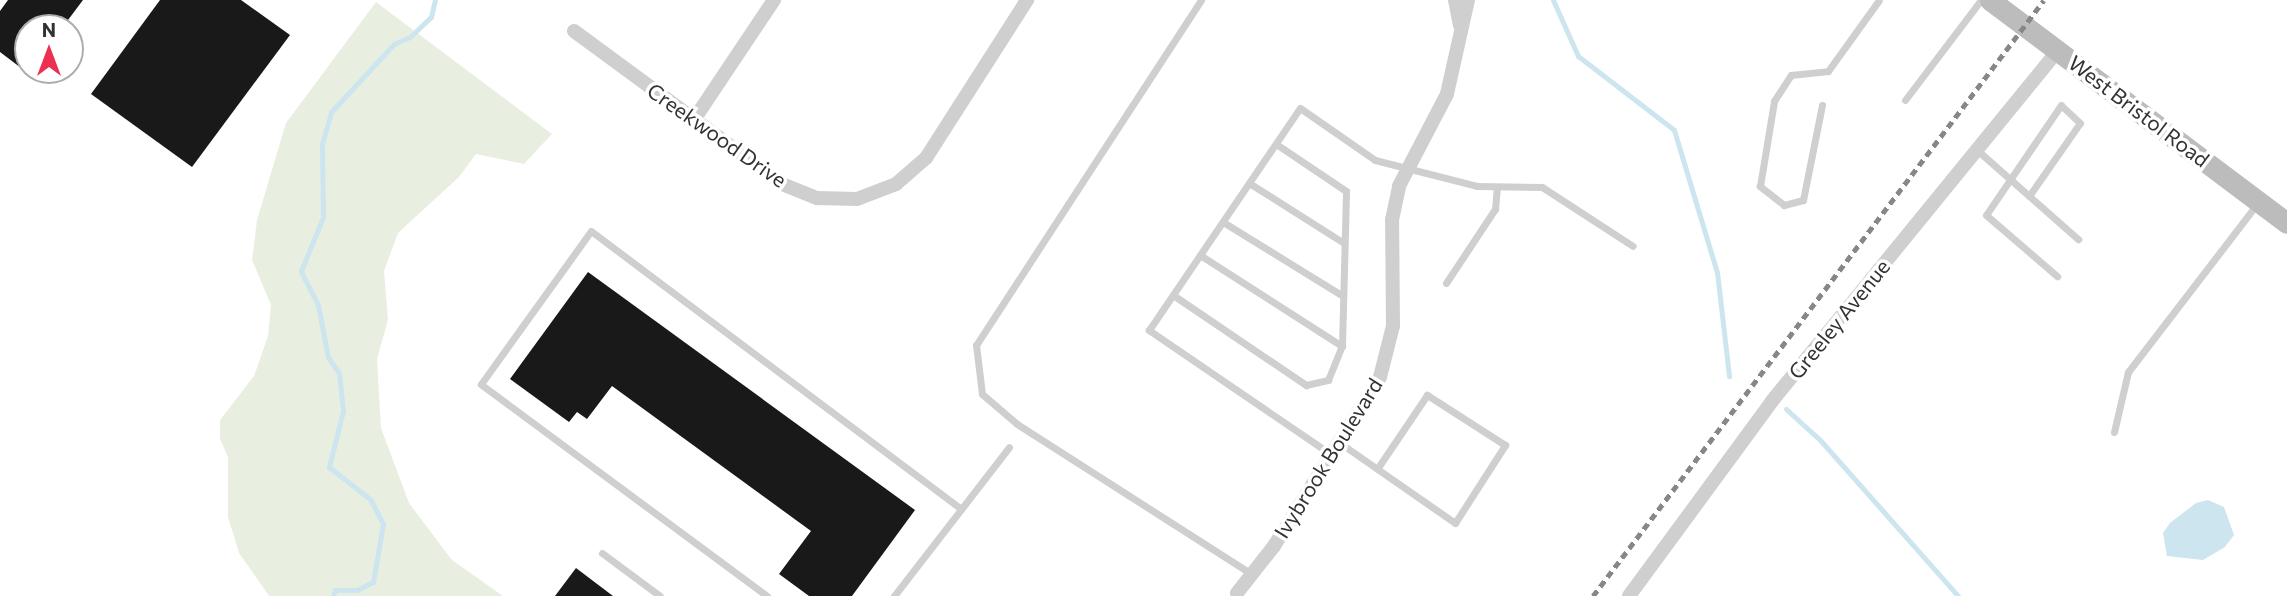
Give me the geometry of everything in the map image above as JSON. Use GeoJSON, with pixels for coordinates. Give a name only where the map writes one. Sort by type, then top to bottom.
{"type":"FeatureCollection","features":[{"type":"Feature","properties":{"kind":"main road","name":"West Bristol Road"},"geometry":{"type":"LineString","coordinates":[[1990,0],[2287,223]]}},
{"type":"Feature","properties":{"kind":"street"},"geometry":{"type":"LineString","coordinates":[[694,121],[774,0]]}},
{"type":"Feature","properties":{"kind":"street","name":"Creekwood Drive"},"geometry":{"type":"LineString","coordinates":[[574,31],[694,121],[801,193],[834,199],[881,191],[926,158],[1027,0]]}},
{"type":"Feature","properties":{"kind":"street","name":"Ivybrook Boulevard"},"geometry":{"type":"LineString","coordinates":[[1455,0],[1461,31]]}},
{"type":"Feature","properties":{"kind":"street","name":"Ivybrook Boulevard"},"geometry":{"type":"LineString","coordinates":[[1240,595],[1374,390],[1390,345],[1392,220],[1406,168],[1447,94],[1468,0]]}},
{"type":"Feature","properties":{"kind":"street","name":"Greeley Avenue"},"geometry":{"type":"LineString","coordinates":[[1629,596],[1772,401],[2058,50]]}},
{"type":"Feature","properties":{"kind":"lane"},"geometry":{"type":"LineString","coordinates":[[1201,0],[976,345],[982,394],[1017,424],[1252,574]]}},
{"type":"Feature","properties":{"kind":"lane"},"geometry":{"type":"LineString","coordinates":[[1822,105],[1803,200],[1784,205],[1760,186],[1774,101],[1791,75],[1828,71],[1879,0]]}},
{"type":"Feature","properties":{"kind":"lane"},"geometry":{"type":"LineString","coordinates":[[1905,100],[1981,0]]}},
{"type":"Feature","properties":{"kind":"lane"},"geometry":{"type":"LineString","coordinates":[[2029,196],[2080,123],[2061,105],[1986,215],[2057,276]]}},
{"type":"Feature","properties":{"kind":"lane"},"geometry":{"type":"LineString","coordinates":[[1377,469],[1427,395],[1505,445],[1455,523],[1377,469],[1336,449],[1149,330],[1300,108],[1375,160],[1477,186],[1542,187],[1633,246]]}},
{"type":"Feature","properties":{"kind":"lane"},"geometry":{"type":"LineString","coordinates":[[1173,295],[1306,385],[1328,380],[1342,346],[1346,191],[1276,144]]}},
{"type":"Feature","properties":{"kind":"lane"},"geometry":{"type":"LineString","coordinates":[[1977,150],[2078,239]]}},
{"type":"Feature","properties":{"kind":"lane"},"geometry":{"type":"LineString","coordinates":[[1249,183],[1345,243]]}},
{"type":"Feature","properties":{"kind":"lane"},"geometry":{"type":"LineString","coordinates":[[1446,283],[1495,209],[1497,187]]}},
{"type":"Feature","properties":{"kind":"lane"},"geometry":{"type":"LineString","coordinates":[[2114,432],[2128,372],[2259,202]]}},
{"type":"Feature","properties":{"kind":"lane"},"geometry":{"type":"LineString","coordinates":[[1223,222],[1343,296]]}},
{"type":"Feature","properties":{"kind":"lane"},"geometry":{"type":"LineString","coordinates":[[767,596],[481,384],[591,231],[961,509]]}},
{"type":"Feature","properties":{"kind":"lane"},"geometry":{"type":"LineString","coordinates":[[1200,255],[1342,346]]}},
{"type":"Feature","properties":{"kind":"lane"},"geometry":{"type":"LineString","coordinates":[[894,596],[1009,447]]}},
{"type":"Feature","properties":{"kind":"lane"},"geometry":{"type":"LineString","coordinates":[[602,553],[660,596]]}},
{"type":"Feature","properties":{"kind":"green space"},"geometry":{"type":"Polygon","coordinates":[[[376,2],[552,134],[524,164],[476,154],[459,177],[398,233],[384,271],[388,320],[377,359],[381,428],[409,503],[452,560],[503,596],[269,596],[239,553],[228,517],[228,457],[220,439],[220,420],[254,376],[268,336],[271,305],[252,260],[257,220],[286,123],[376,2]]]}},
{"type":"Feature","properties":{"kind":"water"},"geometry":{"type":"Polygon","coordinates":[[[2208,500],[2224,507],[2234,535],[2225,547],[2203,560],[2167,556],[2163,533],[2170,523],[2196,503],[2208,500]]]}},
{"type":"Feature","properties":{"kind":"building"},"geometry":{"type":"Polygon","coordinates":[[[8,0],[83,0],[72,14],[14,14],[14,63],[0,52],[0,11],[8,0]]]}},
{"type":"Feature","properties":{"kind":"building"},"geometry":{"type":"Polygon","coordinates":[[[160,0],[241,0],[290,35],[192,167],[91,94],[160,0]]]}},
{"type":"Feature","properties":{"kind":"building"},"geometry":{"type":"Polygon","coordinates":[[[588,272],[915,510],[852,596],[809,596],[779,574],[811,531],[612,386],[587,419],[577,412],[569,422],[510,379],[588,272]]]}},
{"type":"Feature","properties":{"kind":"building"},"geometry":{"type":"Polygon","coordinates":[[[576,568],[613,596],[555,596],[576,568]]]}},
{"type":"Feature","properties":{"kind":"waterway"},"geometry":{"type":"LineString","coordinates":[[333,596],[335,590],[357,590],[373,582],[383,524],[370,499],[329,467],[343,411],[339,373],[328,357],[318,305],[301,271],[323,217],[322,144],[331,112],[394,44],[410,37],[431,17],[435,0]]}},
{"type":"Feature","properties":{"kind":"waterway"},"geometry":{"type":"LineString","coordinates":[[1553,0],[1578,56],[1674,130],[1717,272],[1729,376]]}},
{"type":"Feature","properties":{"kind":"waterway"},"geometry":{"type":"LineString","coordinates":[[1786,409],[1821,441],[1958,596]]}},
{"type":"Feature","properties":{"kind":"railway"},"geometry":{"type":"LineString","coordinates":[[1593,596],[2044,0]]}}]}
